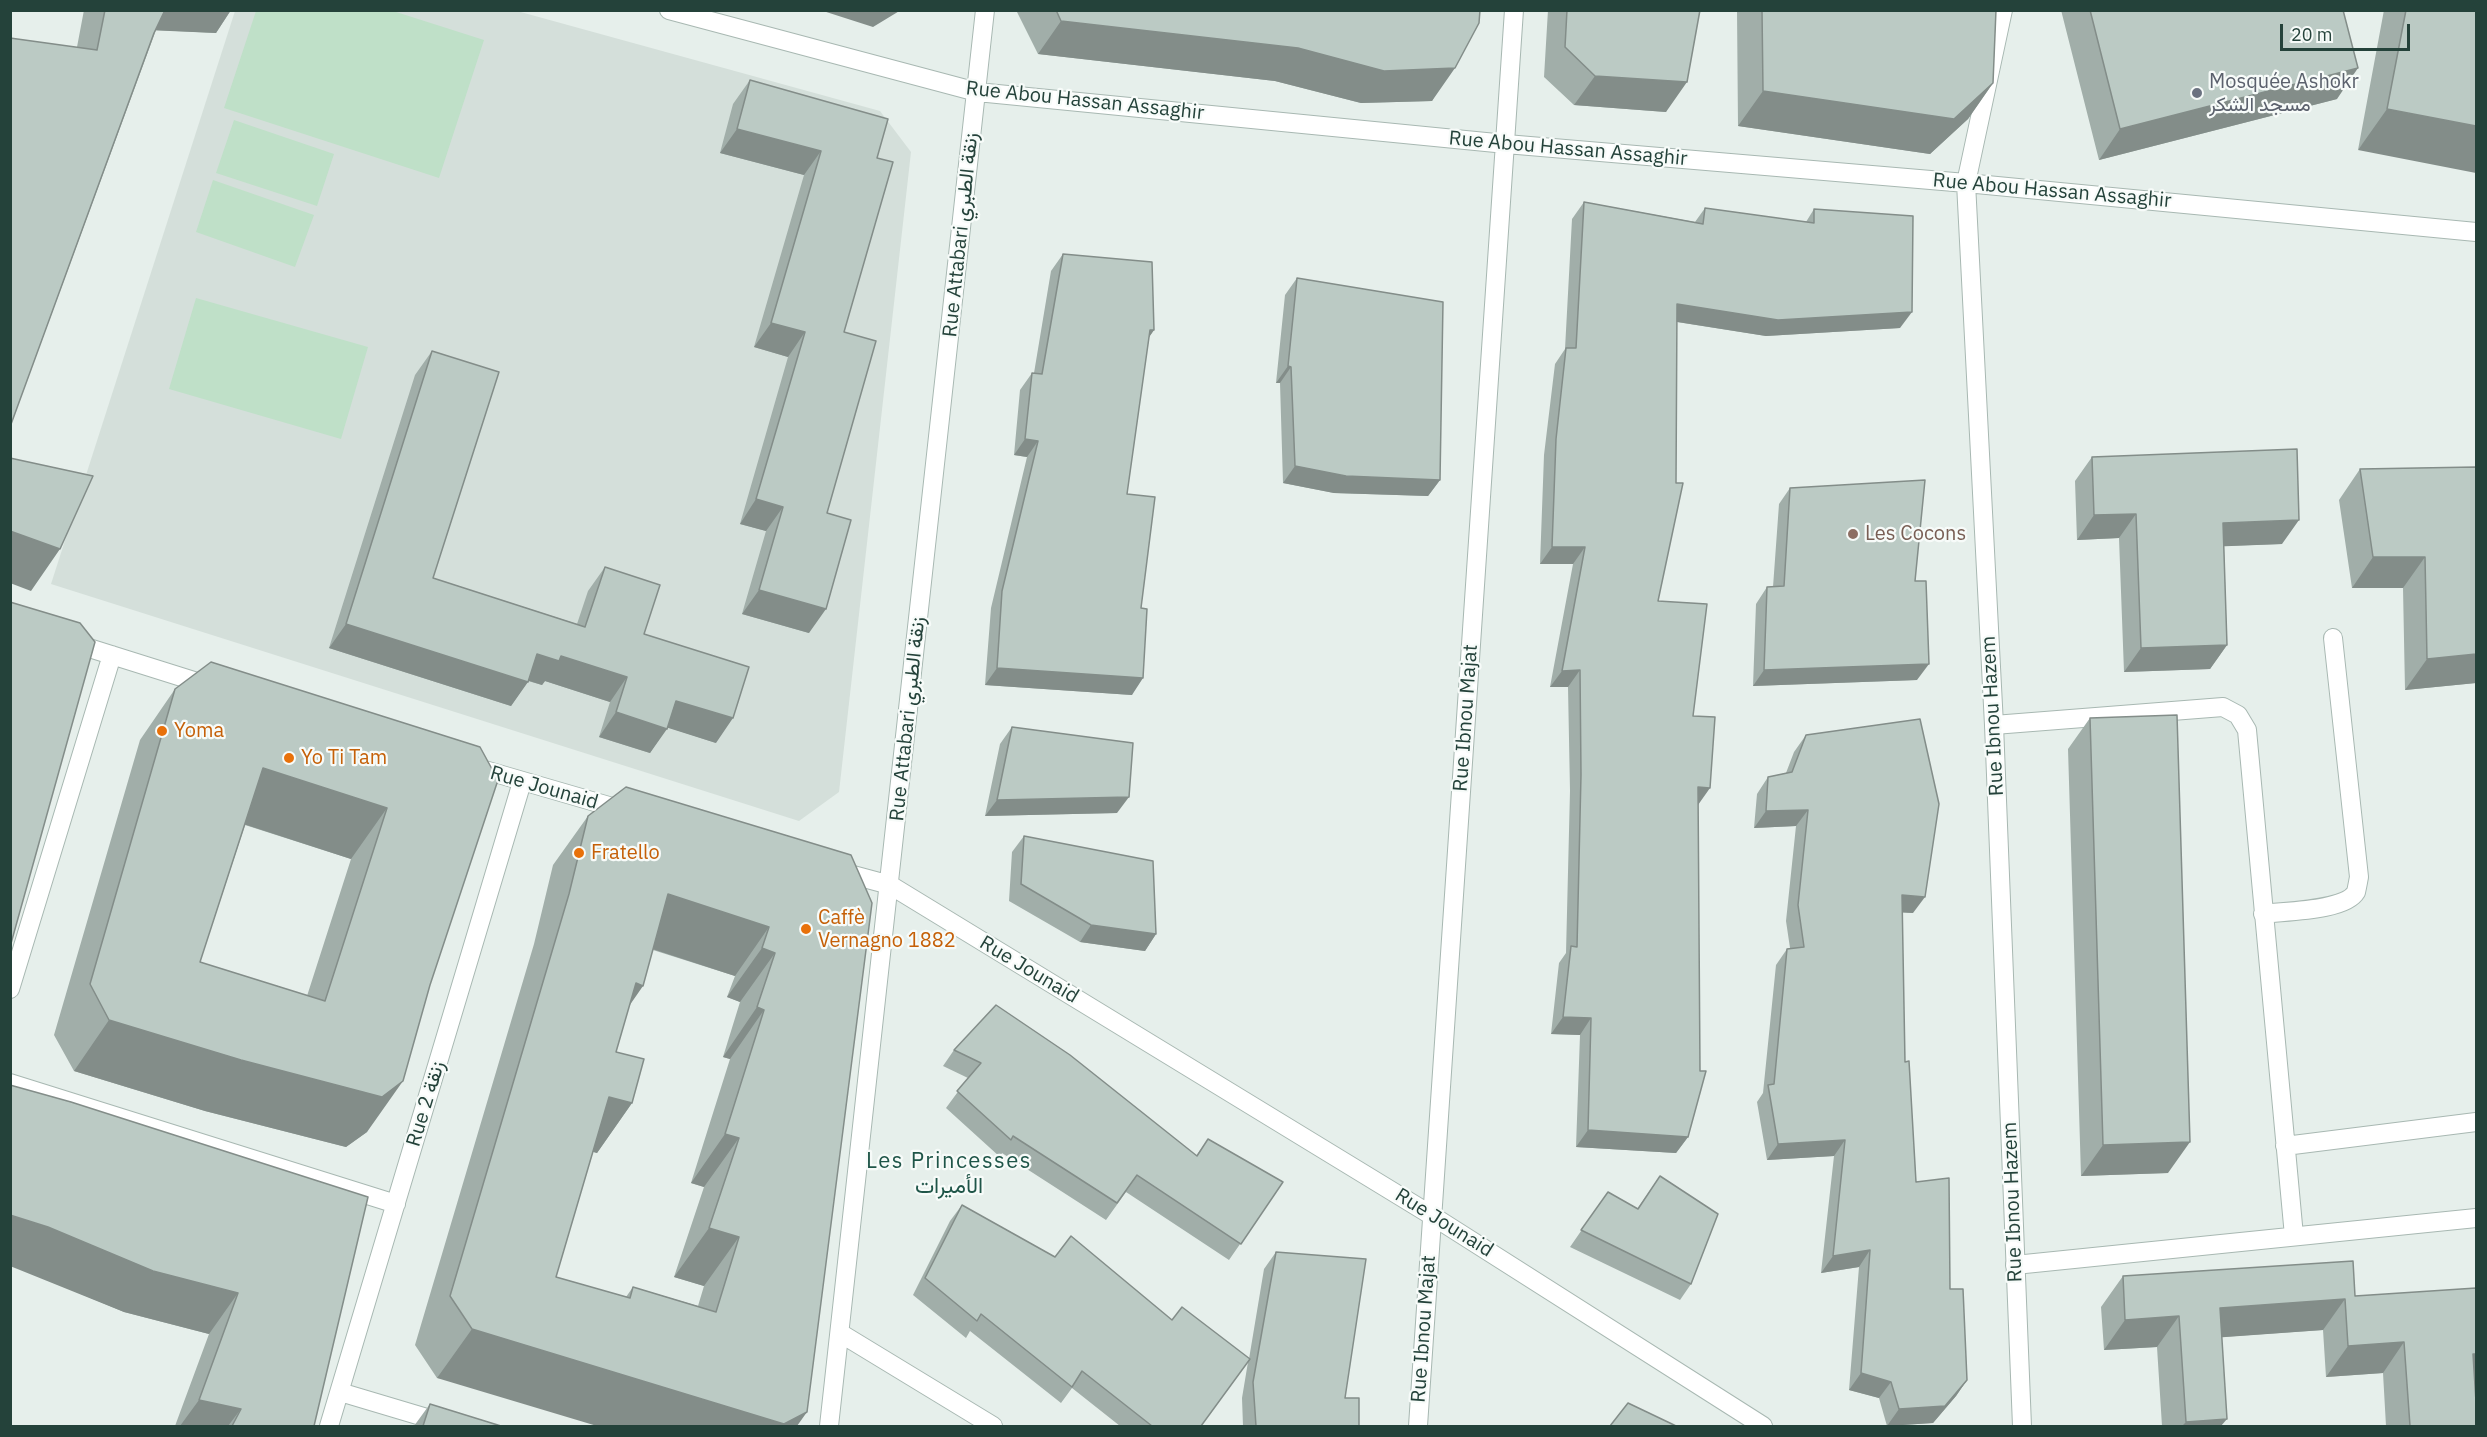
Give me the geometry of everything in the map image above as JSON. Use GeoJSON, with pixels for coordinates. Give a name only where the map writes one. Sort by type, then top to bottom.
{"type":"FeatureCollection","features":[{"type":"Feature","properties":{"kind":"street","name":"Rue Abou Hassan Assaghir"},"geometry":{"type":"LineString","coordinates":[[669,10],[977,92],[1506,144],[1966,183],[2476,232]]}},
{"type":"Feature","properties":{"kind":"street","name":"Rue Attabari زنقة الطبري"},"geometry":{"type":"LineString","coordinates":[[829,1426],[985,10]]}},
{"type":"Feature","properties":{"kind":"street","name":"Rue Ibnou Majat"},"geometry":{"type":"LineString","coordinates":[[1418,1426],[1514,10]]}},
{"type":"Feature","properties":{"kind":"street","name":"Rue Ibnou Hazem"},"geometry":{"type":"LineString","coordinates":[[2003,10],[1966,183],[1994,725],[2022,1426]]}},
{"type":"Feature","properties":{"kind":"street"},"geometry":{"type":"LineString","coordinates":[[56,638],[226,691]]}},
{"type":"Feature","properties":{"kind":"street"},"geometry":{"type":"LineString","coordinates":[[2263,914],[2331,906],[2346,902],[2356,892],[2359,878],[2333,638]]}},
{"type":"Feature","properties":{"kind":"street"},"geometry":{"type":"LineString","coordinates":[[10,989],[112,656]]}},
{"type":"Feature","properties":{"kind":"street"},"geometry":{"type":"LineString","coordinates":[[1994,725],[2223,707],[2238,715],[2247,730],[2294,1236]]}},
{"type":"Feature","properties":{"kind":"street","name":"Rue Jounaid"},"geometry":{"type":"LineString","coordinates":[[454,761],[648,818]]}},
{"type":"Feature","properties":{"kind":"street","name":"Rue 2 زنقة"},"geometry":{"type":"LineString","coordinates":[[329,1426],[522,782]]}},
{"type":"Feature","properties":{"kind":"street","name":"Rue Jounaid"},"geometry":{"type":"LineString","coordinates":[[821,866],[890,885],[1431,1215],[1763,1426]]}},
{"type":"Feature","properties":{"kind":"street"},"geometry":{"type":"LineString","coordinates":[[10,1083],[396,1204]]}},
{"type":"Feature","properties":{"kind":"street"},"geometry":{"type":"LineString","coordinates":[[2285,1146],[2476,1122]]}},
{"type":"Feature","properties":{"kind":"street"},"geometry":{"type":"LineString","coordinates":[[2016,1264],[2476,1218]]}},
{"type":"Feature","properties":{"kind":"street"},"geometry":{"type":"LineString","coordinates":[[840,1333],[993,1426]]}},
{"type":"Feature","properties":{"kind":"street"},"geometry":{"type":"LineString","coordinates":[[340,1392],[454,1426]]}},
{"type":"Feature","properties":{"kind":"shaded area"},"geometry":{"type":"Polygon","coordinates":[[[235,11],[517,11],[880,111],[911,152],[839,792],[799,821],[51,584],[235,11]]]}},
{"type":"Feature","properties":{"kind":"green space"},"geometry":{"type":"Polygon","coordinates":[[[256,11],[393,11],[484,40],[439,178],[224,108],[256,11]]]}},
{"type":"Feature","properties":{"kind":"green space"},"geometry":{"type":"Polygon","coordinates":[[[234,120],[334,154],[317,206],[216,173],[234,120]]]}},
{"type":"Feature","properties":{"kind":"green space"},"geometry":{"type":"Polygon","coordinates":[[[213,180],[314,215],[295,267],[196,232],[213,180]]]}},
{"type":"Feature","properties":{"kind":"green space"},"geometry":{"type":"Polygon","coordinates":[[[196,298],[368,347],[341,439],[169,389],[196,298]]]}},
{"type":"Feature","properties":{"kind":"building"},"geometry":{"type":"Polygon","coordinates":[[[105,10],[165,10],[154,33],[10,427],[10,38],[97,50],[105,10]]]}},
{"type":"Feature","properties":{"kind":"building"},"geometry":{"type":"Polygon","coordinates":[[[1056,10],[1480,10],[1479,23],[1455,68],[1384,71],[1298,48],[1061,21],[1056,10]]]}},
{"type":"Feature","properties":{"kind":"building"},"geometry":{"type":"Polygon","coordinates":[[[1567,10],[1700,10],[1687,82],[1595,76],[1565,47],[1567,10]]]}},
{"type":"Feature","properties":{"kind":"building"},"geometry":{"type":"Polygon","coordinates":[[[1762,10],[1996,10],[1993,83],[1954,119],[1763,91],[1762,10]]]}},
{"type":"Feature","properties":{"kind":"building","name":"Mosquée Ashokr مسجد الشكر"},"geometry":{"type":"Polygon","coordinates":[[[2090,10],[2343,10],[2358,68],[2120,129],[2090,10]]]}},
{"type":"Feature","properties":{"kind":"building"},"geometry":{"type":"Polygon","coordinates":[[[2406,10],[2476,10],[2476,126],[2387,109],[2406,10]]]}},
{"type":"Feature","properties":{"kind":"building"},"geometry":{"type":"Polygon","coordinates":[[[750,80],[888,119],[877,158],[893,162],[844,332],[876,341],[827,513],[851,520],[826,609],[759,590],[783,507],[756,499],[805,332],[771,323],[821,151],[737,129],[750,80]]]}},
{"type":"Feature","properties":{"kind":"building"},"geometry":{"type":"Polygon","coordinates":[[[1584,202],[1703,224],[1705,208],[1814,223],[1814,209],[1913,216],[1912,312],[1778,320],[1677,304],[1676,483],[1683,483],[1658,601],[1707,604],[1693,716],[1715,717],[1710,788],[1698,787],[1700,1071],[1706,1071],[1688,1137],[1588,1130],[1591,1018],[1563,1017],[1571,946],[1577,947],[1581,775],[1580,670],[1562,671],[1585,547],[1552,547],[1556,439],[1566,348],[1576,348],[1584,202]]]}},
{"type":"Feature","properties":{"kind":"building"},"geometry":{"type":"Polygon","coordinates":[[[1063,254],[1152,262],[1154,330],[1150,330],[1127,494],[1155,497],[1141,608],[1147,609],[1143,678],[997,668],[1002,591],[1038,441],[1025,439],[1032,373],[1042,374],[1063,254]]]}},
{"type":"Feature","properties":{"kind":"building"},"geometry":{"type":"Polygon","coordinates":[[[1297,278],[1443,302],[1440,480],[1346,476],[1295,466],[1291,367],[1288,366],[1297,278]]]}},
{"type":"Feature","properties":{"kind":"building"},"geometry":{"type":"Polygon","coordinates":[[[432,351],[499,372],[433,578],[585,627],[605,567],[660,585],[644,634],[749,667],[733,718],[676,701],[667,729],[616,712],[627,677],[561,656],[559,661],[537,654],[528,682],[346,624],[432,351]]]}},
{"type":"Feature","properties":{"kind":"building"},"geometry":{"type":"Polygon","coordinates":[[[2297,449],[2299,520],[2223,523],[2227,645],[2141,648],[2136,514],[2094,515],[2092,457],[2297,449]]]}},
{"type":"Feature","properties":{"kind":"building"},"geometry":{"type":"Polygon","coordinates":[[[10,458],[93,476],[60,549],[10,531],[10,458]]]}},
{"type":"Feature","properties":{"kind":"building"},"geometry":{"type":"Polygon","coordinates":[[[2476,467],[2476,654],[2427,659],[2425,557],[2373,557],[2360,469],[2476,467]]]}},
{"type":"Feature","properties":{"kind":"building"},"geometry":{"type":"Polygon","coordinates":[[[1925,480],[1915,581],[1926,581],[1929,664],[1764,670],[1767,587],[1784,586],[1790,488],[1925,480]]]}},
{"type":"Feature","properties":{"kind":"building"},"geometry":{"type":"Polygon","coordinates":[[[10,602],[80,623],[95,642],[10,947],[10,602]]]}},
{"type":"Feature","properties":{"kind":"building"},"geometry":{"type":"Polygon","coordinates":[[[211,662],[480,747],[498,780],[430,985],[403,1081],[382,1097],[241,1060],[109,1020],[90,984],[175,689],[211,662]],[[263,768],[200,962],[325,1001],[387,808],[263,768]]]}},
{"type":"Feature","properties":{"kind":"building"},"geometry":{"type":"Polygon","coordinates":[[[2177,715],[2190,1142],[2103,1145],[2090,718],[2177,715]]]}},
{"type":"Feature","properties":{"kind":"building"},"geometry":{"type":"Polygon","coordinates":[[[1920,719],[1939,804],[1925,897],[1902,895],[1905,1062],[1909,1061],[1916,1182],[1949,1178],[1950,1289],[1963,1289],[1967,1380],[1945,1406],[1899,1409],[1891,1382],[1861,1373],[1870,1250],[1833,1256],[1845,1140],[1778,1144],[1768,1085],[1774,1084],[1787,949],[1804,947],[1798,905],[1808,810],[1766,811],[1768,777],[1792,772],[1806,735],[1920,719]]]}},
{"type":"Feature","properties":{"kind":"building"},"geometry":{"type":"Polygon","coordinates":[[[1012,727],[1133,743],[1129,797],[997,800],[1012,727]]]}},
{"type":"Feature","properties":{"kind":"building"},"geometry":{"type":"Polygon","coordinates":[[[626,787],[851,855],[872,903],[807,1412],[784,1424],[472,1329],[450,1296],[569,894],[588,816],[626,787]],[[668,894],[643,986],[636,983],[616,1052],[644,1059],[632,1103],[609,1097],[556,1277],[630,1298],[633,1287],[716,1312],[739,1237],[709,1228],[739,1138],[725,1134],[764,1010],[757,1007],[775,953],[762,948],[769,927],[668,894]]]}},
{"type":"Feature","properties":{"kind":"building"},"geometry":{"type":"Polygon","coordinates":[[[1024,836],[1153,861],[1156,934],[1091,925],[1021,884],[1024,836]]]}},
{"type":"Feature","properties":{"kind":"building"},"geometry":{"type":"Polygon","coordinates":[[[996,1005],[1070,1055],[1197,1156],[1208,1139],[1283,1182],[1241,1244],[1137,1175],[1117,1203],[1013,1136],[1011,1140],[957,1091],[981,1063],[954,1050],[996,1005]]]}},
{"type":"Feature","properties":{"kind":"building"},"geometry":{"type":"Polygon","coordinates":[[[10,1085],[71,1102],[368,1197],[314,1426],[232,1426],[241,1409],[199,1400],[238,1293],[153,1271],[48,1227],[10,1215],[10,1085]]]}},
{"type":"Feature","properties":{"kind":"building"},"geometry":{"type":"Polygon","coordinates":[[[1660,1176],[1718,1214],[1691,1284],[1581,1230],[1608,1192],[1638,1209],[1660,1176]]]}},
{"type":"Feature","properties":{"kind":"building"},"geometry":{"type":"Polygon","coordinates":[[[962,1205],[1055,1257],[1071,1236],[1172,1320],[1182,1307],[1250,1359],[1201,1426],[1152,1426],[1082,1371],[1072,1387],[981,1314],[977,1321],[925,1278],[962,1205]]]}},
{"type":"Feature","properties":{"kind":"building"},"geometry":{"type":"Polygon","coordinates":[[[1276,1252],[1366,1259],[1345,1398],[1359,1398],[1359,1426],[1256,1426],[1253,1382],[1276,1252]]]}},
{"type":"Feature","properties":{"kind":"building"},"geometry":{"type":"Polygon","coordinates":[[[2353,1261],[2355,1296],[2476,1288],[2476,1354],[2473,1354],[2476,1426],[2410,1426],[2404,1342],[2348,1346],[2345,1299],[2220,1308],[2227,1419],[2186,1422],[2179,1316],[2125,1320],[2123,1276],[2353,1261]]]}},
{"type":"Feature","properties":{"kind":"building"},"geometry":{"type":"Polygon","coordinates":[[[1628,1403],[1672,1424],[1676,1426],[1610,1426],[1628,1403]]]}},
{"type":"Feature","properties":{"kind":"building"},"geometry":{"type":"Polygon","coordinates":[[[430,1404],[501,1426],[423,1426],[430,1404]]]}},
{"type":"Feature","properties":{"kind":"place","name":"Mosquée Ashokr مسجد الشكر"},"geometry":{"type":"Point","coordinates":[2197,93]}},
{"type":"Feature","properties":{"kind":"place","name":"Les Cocons"},"geometry":{"type":"Point","coordinates":[1853,534]}},
{"type":"Feature","properties":{"kind":"place","name":"Yoma"},"geometry":{"type":"Point","coordinates":[162,731]}},
{"type":"Feature","properties":{"kind":"place","name":"Yo Ti Tam"},"geometry":{"type":"Point","coordinates":[289,758]}},
{"type":"Feature","properties":{"kind":"place","name":"Fratello"},"geometry":{"type":"Point","coordinates":[579,853]}},
{"type":"Feature","properties":{"kind":"place","name":"Caffè Vernagno 1882"},"geometry":{"type":"Point","coordinates":[806,929]}},
{"type":"Feature","properties":{"kind":"district","name":"Les Princesses الأميرات"},"geometry":{"type":"Point","coordinates":[949,1174]}}]}
